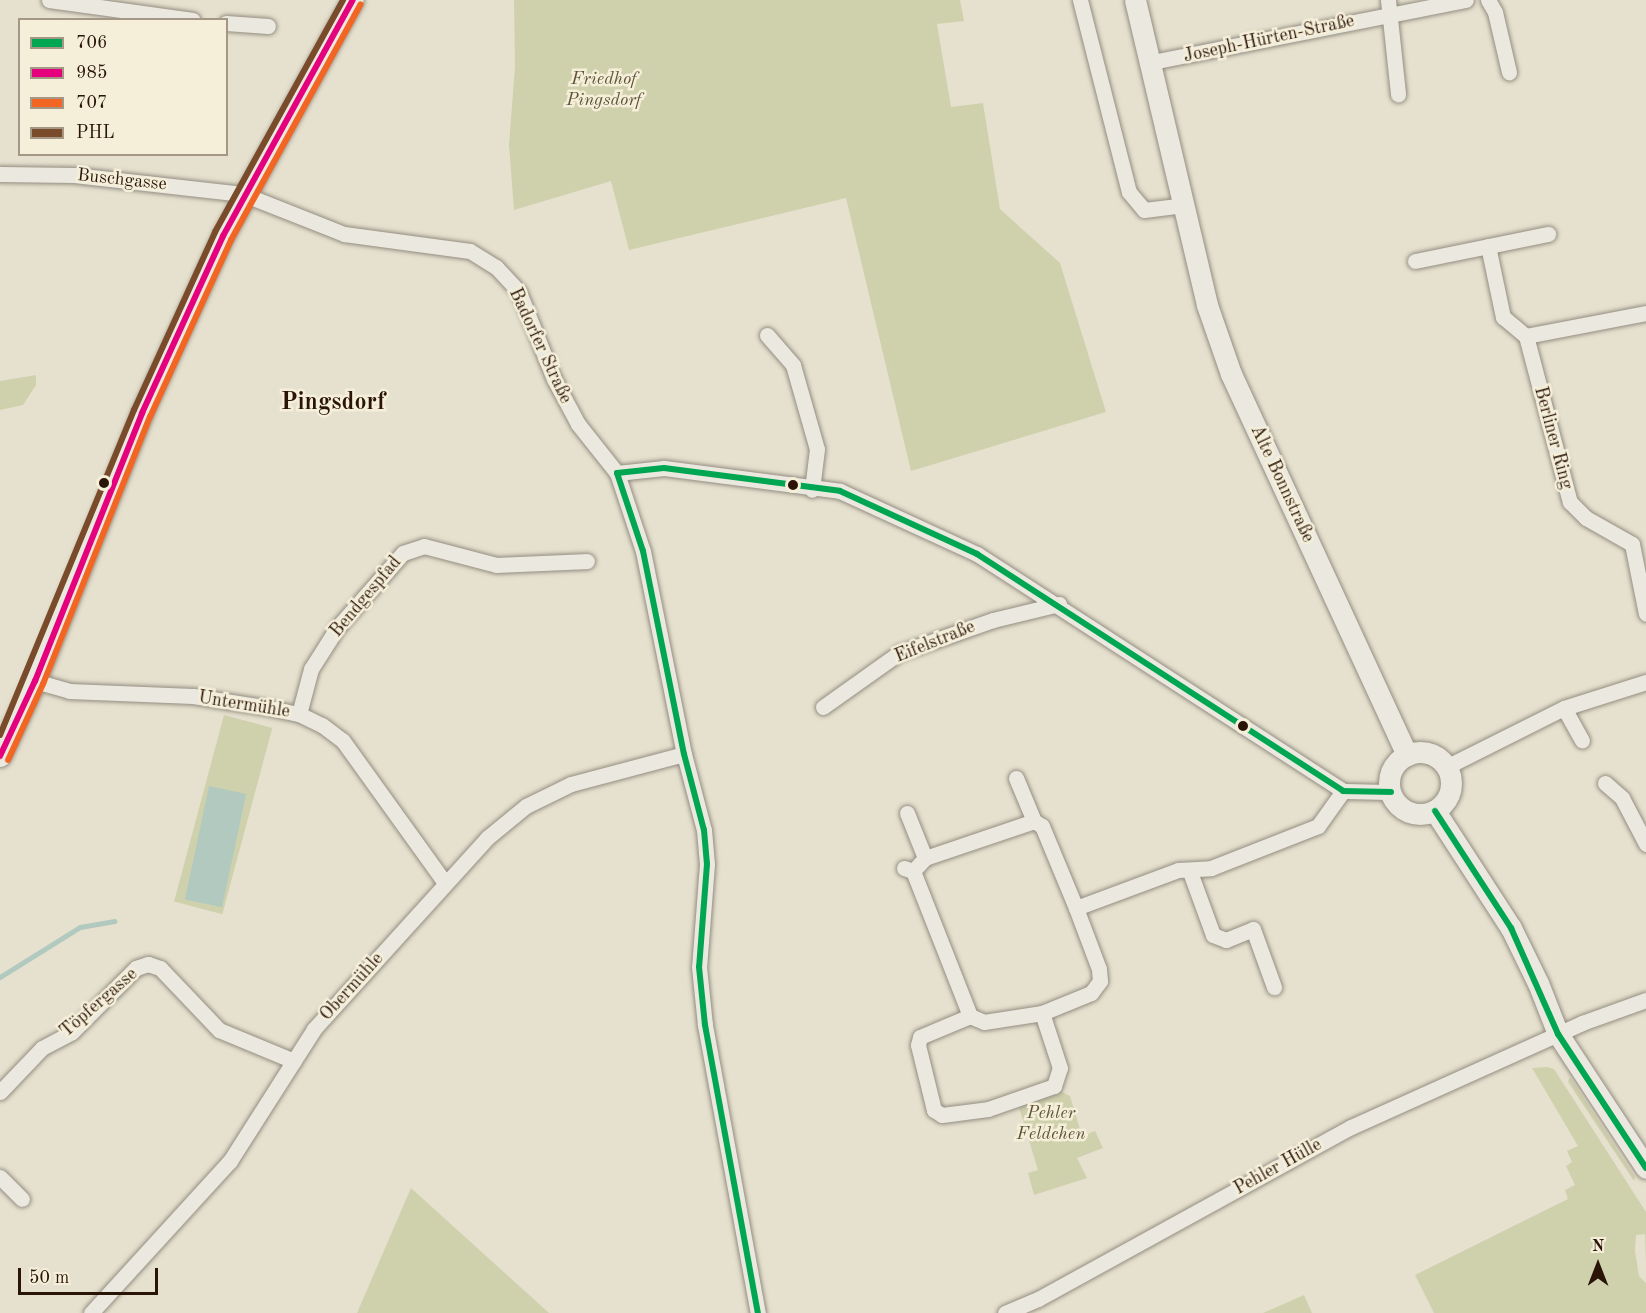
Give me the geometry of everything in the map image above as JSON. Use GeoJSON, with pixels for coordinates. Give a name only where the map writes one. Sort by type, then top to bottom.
{"type":"FeatureCollection","features":[{"type":"Feature","properties":{"kind":"main road"},"geometry":{"type":"LineString","coordinates":[[0,756],[35,681],[142,412],[243,194],[353,0]]}},
{"type":"Feature","properties":{"kind":"main road","name":"Alte Bonnstraße"},"geometry":{"type":"LineString","coordinates":[[1135,0],[1147,63],[1207,305],[1231,374],[1407,755]]}},
{"type":"Feature","properties":{"kind":"main road"},"geometry":{"type":"LineString","coordinates":[[1432,754],[1446,767],[1451,789],[1435,811],[1408,812],[1391,792],[1394,766],[1407,755],[1432,754]]}},
{"type":"Feature","properties":{"kind":"main road"},"geometry":{"type":"LineString","coordinates":[[1435,811],[1511,928],[1538,982],[1558,1034],[1646,1168]]}},
{"type":"Feature","properties":{"kind":"street"},"geometry":{"type":"LineString","coordinates":[[49,0],[179,18]]}},
{"type":"Feature","properties":{"kind":"street"},"geometry":{"type":"LineString","coordinates":[[1080,0],[1129,192],[1144,210],[1182,205]]}},
{"type":"Feature","properties":{"kind":"street","name":"Joseph-Hürten-Straße"},"geometry":{"type":"LineString","coordinates":[[1147,63],[1389,7],[1466,0]]}},
{"type":"Feature","properties":{"kind":"street"},"geometry":{"type":"LineString","coordinates":[[1488,0],[1495,12],[1509,72]]}},
{"type":"Feature","properties":{"kind":"street"},"geometry":{"type":"LineString","coordinates":[[1389,7],[1389,37],[1398,94]]}},
{"type":"Feature","properties":{"kind":"street"},"geometry":{"type":"LineString","coordinates":[[228,23],[268,26]]}},
{"type":"Feature","properties":{"kind":"street","name":"Buschgasse"},"geometry":{"type":"LineString","coordinates":[[0,174],[74,175],[243,194]]}},
{"type":"Feature","properties":{"kind":"street","name":"Badorfer Straße"},"geometry":{"type":"LineString","coordinates":[[243,194],[344,234],[470,251],[496,267],[519,292],[554,379],[578,424],[617,473],[643,551],[684,754],[704,830],[707,864],[699,967],[705,1025],[758,1313]]}},
{"type":"Feature","properties":{"kind":"street"},"geometry":{"type":"LineString","coordinates":[[1415,261],[1548,234]]}},
{"type":"Feature","properties":{"kind":"street"},"geometry":{"type":"LineString","coordinates":[[1488,246],[1503,317],[1526,336],[1646,313]]}},
{"type":"Feature","properties":{"kind":"street"},"geometry":{"type":"LineString","coordinates":[[767,335],[793,365],[817,449],[812,490]]}},
{"type":"Feature","properties":{"kind":"street","name":"Berliner Ring"},"geometry":{"type":"LineString","coordinates":[[1526,336],[1570,502],[1586,518],[1632,544],[1646,614]]}},
{"type":"Feature","properties":{"kind":"street"},"geometry":{"type":"LineString","coordinates":[[617,473],[664,468],[812,490],[840,491],[977,554],[1059,604],[1342,791],[1391,792]]}},
{"type":"Feature","properties":{"kind":"street","name":"Bendgespfad"},"geometry":{"type":"LineString","coordinates":[[299,714],[316,660],[337,628],[403,553],[424,546],[497,565],[587,561]]}},
{"type":"Feature","properties":{"kind":"street","name":"Eifelstraße"},"geometry":{"type":"LineString","coordinates":[[823,707],[900,653],[993,620],[1059,604]]}},
{"type":"Feature","properties":{"kind":"street","name":"Untermühle"},"geometry":{"type":"LineString","coordinates":[[35,681],[69,691],[194,696],[299,714],[343,741],[445,883]]}},
{"type":"Feature","properties":{"kind":"street"},"geometry":{"type":"LineString","coordinates":[[1446,767],[1564,708],[1646,682]]}},
{"type":"Feature","properties":{"kind":"street"},"geometry":{"type":"LineString","coordinates":[[1564,708],[1582,740]]}},
{"type":"Feature","properties":{"kind":"street","name":"Obermühle"},"geometry":{"type":"LineString","coordinates":[[91,1313],[230,1161],[314,1029],[487,838],[526,806],[571,784],[684,754]]}},
{"type":"Feature","properties":{"kind":"street"},"geometry":{"type":"LineString","coordinates":[[1016,778],[1034,821],[1042,826],[1076,908],[1099,969],[1100,981],[1091,993],[1042,1014],[984,1022],[970,1016],[909,870],[925,858],[1034,821]]}},
{"type":"Feature","properties":{"kind":"street"},"geometry":{"type":"LineString","coordinates":[[1605,783],[1622,798],[1646,844]]}},
{"type":"Feature","properties":{"kind":"street"},"geometry":{"type":"LineString","coordinates":[[1076,908],[1178,870],[1190,872],[1211,868],[1318,826],[1342,791]]}},
{"type":"Feature","properties":{"kind":"street"},"geometry":{"type":"LineString","coordinates":[[907,813],[925,858]]}},
{"type":"Feature","properties":{"kind":"street"},"geometry":{"type":"LineString","coordinates":[[1190,872],[1213,934],[1226,939],[1253,929],[1274,987]]}},
{"type":"Feature","properties":{"kind":"street","name":"Töpfergasse"},"geometry":{"type":"LineString","coordinates":[[0,1092],[42,1047],[72,1032],[136,968],[148,964],[160,968],[219,1030],[294,1061]]}},
{"type":"Feature","properties":{"kind":"street","name":"Pehler Hülle"},"geometry":{"type":"LineString","coordinates":[[1005,1313],[1038,1299],[1351,1127],[1558,1034],[1646,1000]]}},
{"type":"Feature","properties":{"kind":"street"},"geometry":{"type":"LineString","coordinates":[[970,1016],[920,1037],[918,1045],[934,1110],[942,1115],[988,1109],[1054,1086],[1060,1068],[1042,1014]]}},
{"type":"Feature","properties":{"kind":"street"},"geometry":{"type":"LineString","coordinates":[[0,1177],[22,1199]]}},
{"type":"Feature","properties":{"kind":"green space","name":"Friedhof Pingsdorf"},"geometry":{"type":"Polygon","coordinates":[[[514,0],[960,0],[964,21],[937,24],[951,107],[983,103],[1000,209],[1060,263],[1106,412],[911,471],[846,198],[629,250],[611,181],[514,210],[509,145],[515,66],[514,0]]]}},
{"type":"Feature","properties":{"kind":"green space"},"geometry":{"type":"Polygon","coordinates":[[[36,375],[36,385],[23,405],[0,410],[0,381],[36,375]]]}},
{"type":"Feature","properties":{"kind":"green space"},"geometry":{"type":"Polygon","coordinates":[[[224,715],[272,728],[222,914],[174,901],[224,715]]]}},
{"type":"Feature","properties":{"kind":"green space"},"geometry":{"type":"Polygon","coordinates":[[[1532,1068],[1554,1069],[1646,1212],[1646,1264],[1645,1234],[1636,1235],[1635,1251],[1639,1276],[1646,1283],[1646,1313],[1434,1313],[1415,1275],[1568,1199],[1565,1190],[1575,1185],[1566,1166],[1572,1162],[1567,1151],[1578,1146],[1532,1068]]]}},
{"type":"Feature","properties":{"kind":"green space"},"geometry":{"type":"Polygon","coordinates":[[[1570,1077],[1635,1177],[1634,1181],[1568,1082],[1570,1077]]]}},
{"type":"Feature","properties":{"kind":"green space","name":"Pehler Feldchen"},"geometry":{"type":"Polygon","coordinates":[[[1060,1091],[1070,1096],[1082,1136],[1095,1131],[1103,1148],[1077,1158],[1087,1178],[1034,1195],[1028,1173],[1038,1170],[1018,1104],[1060,1091]]]}},
{"type":"Feature","properties":{"kind":"green space"},"geometry":{"type":"Polygon","coordinates":[[[411,1188],[549,1313],[357,1313],[411,1188]]]}},
{"type":"Feature","properties":{"kind":"green space"},"geometry":{"type":"Polygon","coordinates":[[[1304,1295],[1312,1313],[1263,1313],[1304,1295]]]}},
{"type":"Feature","properties":{"kind":"shaded area"},"geometry":{"type":"Polygon","coordinates":[[[209,786],[246,794],[222,907],[185,899],[209,786]]]}},
{"type":"Feature","properties":{"kind":"waterway"},"geometry":{"type":"LineString","coordinates":[[0,977],[80,927],[114,921]]}},
{"type":"Feature","properties":{"kind":"transit line","name":"PHL"},"geometry":{"type":"LineString","coordinates":[[0,735],[134,410],[215,232],[343,0]]}},
{"type":"Feature","properties":{"kind":"transit line","name":"985"},"geometry":{"type":"LineString","coordinates":[[0,756],[35,681],[142,413],[223,236],[353,0]]}},
{"type":"Feature","properties":{"kind":"transit line","name":"707"},"geometry":{"type":"LineString","coordinates":[[8,760],[43,684],[150,417],[231,240],[361,4]]}},
{"type":"Feature","properties":{"kind":"transit line","name":"706"},"geometry":{"type":"LineString","coordinates":[[617,473],[664,468],[840,491],[977,554],[1343,791],[1391,792]]}},
{"type":"Feature","properties":{"kind":"transit line","name":"706"},"geometry":{"type":"LineString","coordinates":[[617,473],[643,551],[684,754],[704,830],[707,864],[699,967],[705,1025],[758,1313]]}},
{"type":"Feature","properties":{"kind":"transit line","name":"706"},"geometry":{"type":"LineString","coordinates":[[1435,811],[1511,928],[1558,1034],[1646,1168]]}},
{"type":"Feature","properties":{"kind":"district","name":"Pingsdorf"},"geometry":{"type":"Point","coordinates":[333,404]}}]}
